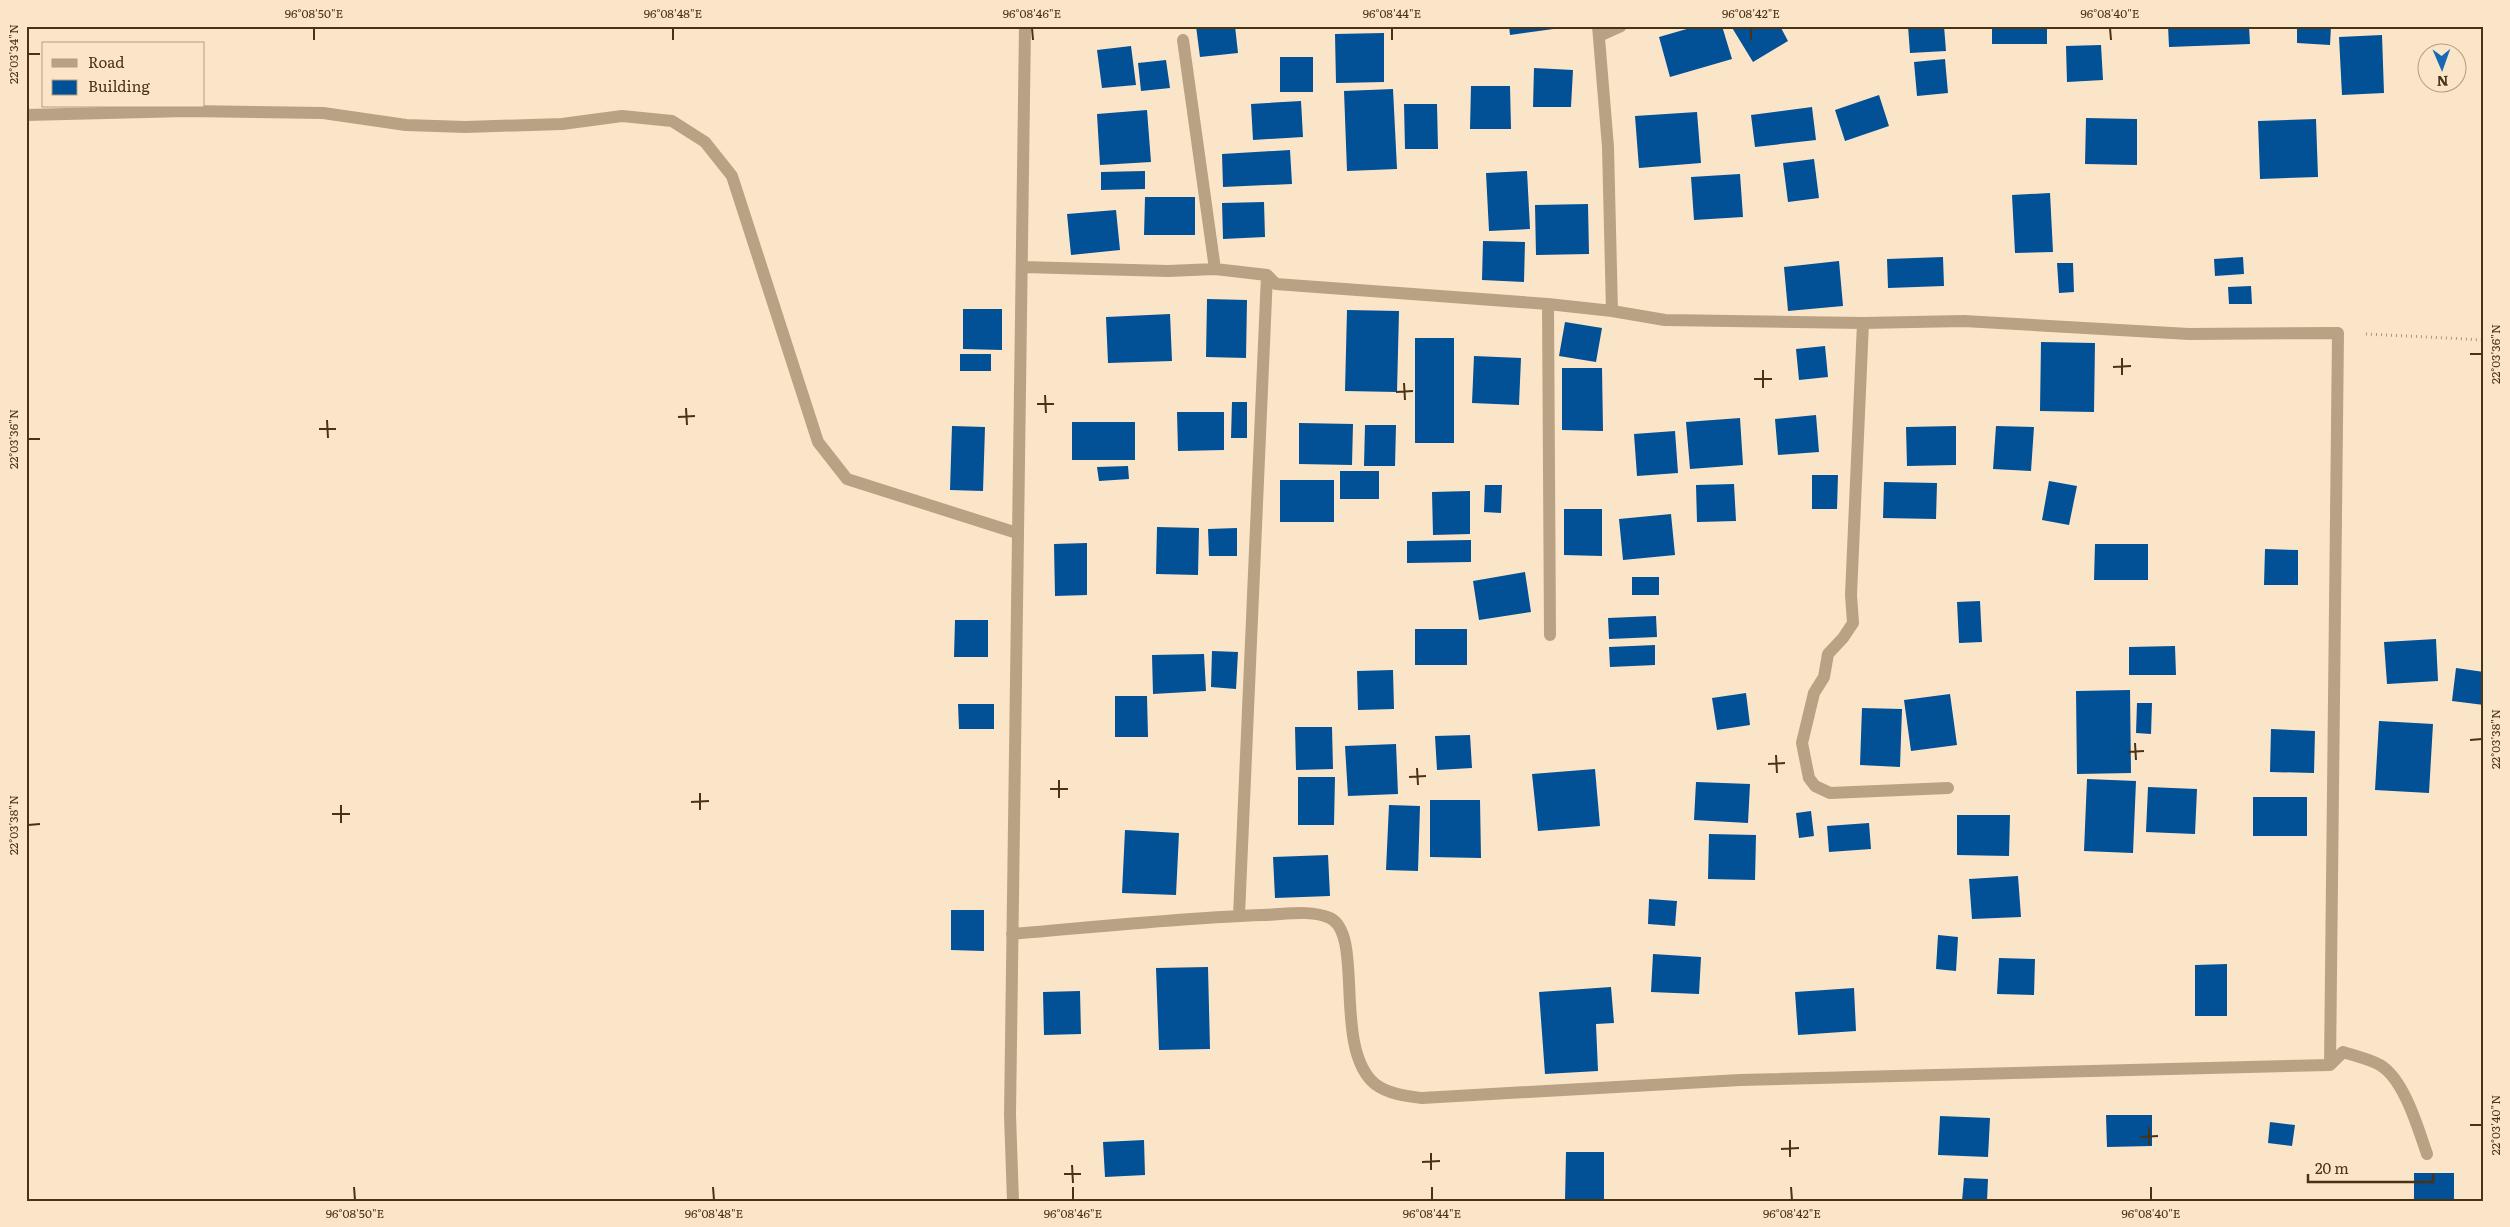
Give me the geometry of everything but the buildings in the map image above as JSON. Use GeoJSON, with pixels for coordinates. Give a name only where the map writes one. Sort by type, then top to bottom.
{"type":"FeatureCollection","features":[{"type":"Feature","properties":{"kind":"street"},"geometry":{"type":"LineString","coordinates":[[1013,1201],[1010,1115],[1025,26]]}},
{"type":"Feature","properties":{"kind":"street"},"geometry":{"type":"LineString","coordinates":[[1612,310],[1608,147],[1599,31],[1621,26]]}},
{"type":"Feature","properties":{"kind":"street"},"geometry":{"type":"LineString","coordinates":[[1183,40],[1215,269]]}},
{"type":"Feature","properties":{"kind":"street"},"geometry":{"type":"LineString","coordinates":[[26,116],[187,110],[323,113],[406,125],[465,127],[562,124],[622,116],[672,121],[705,142],[732,176],[818,442],[847,480],[1017,532]]}},
{"type":"Feature","properties":{"kind":"street"},"geometry":{"type":"LineString","coordinates":[[1023,267],[1168,271],[1215,269],[1267,275],[1276,284],[1548,304],[1612,310],[1665,320],[1863,323],[1964,321],[2189,334],[2338,333],[2330,1065]]}},
{"type":"Feature","properties":{"kind":"street"},"geometry":{"type":"LineString","coordinates":[[1239,916],[1267,275]]}},
{"type":"Feature","properties":{"kind":"street"},"geometry":{"type":"LineString","coordinates":[[1548,304],[1550,635]]}},
{"type":"Feature","properties":{"kind":"street"},"geometry":{"type":"LineString","coordinates":[[1863,323],[1851,595],[1853,623],[1843,638],[1828,654],[1824,677],[1814,693],[1802,743],[1809,778],[1815,786],[1830,793],[1948,788]]}},
{"type":"Feature","properties":{"kind":"street"},"geometry":{"type":"LineString","coordinates":[[1012,934],[1239,916],[1304,914],[1330,918],[1340,928],[1346,943],[1352,1036],[1358,1061],[1375,1084],[1396,1094],[1422,1098],[1740,1080],[2330,1065],[2343,1052],[2381,1066],[2403,1094],[2415,1117],[2426,1154]]}},
{"type":"Feature","properties":{"kind":"path"},"geometry":{"type":"LineString","coordinates":[[2338,333],[2484,340]]}}]}
